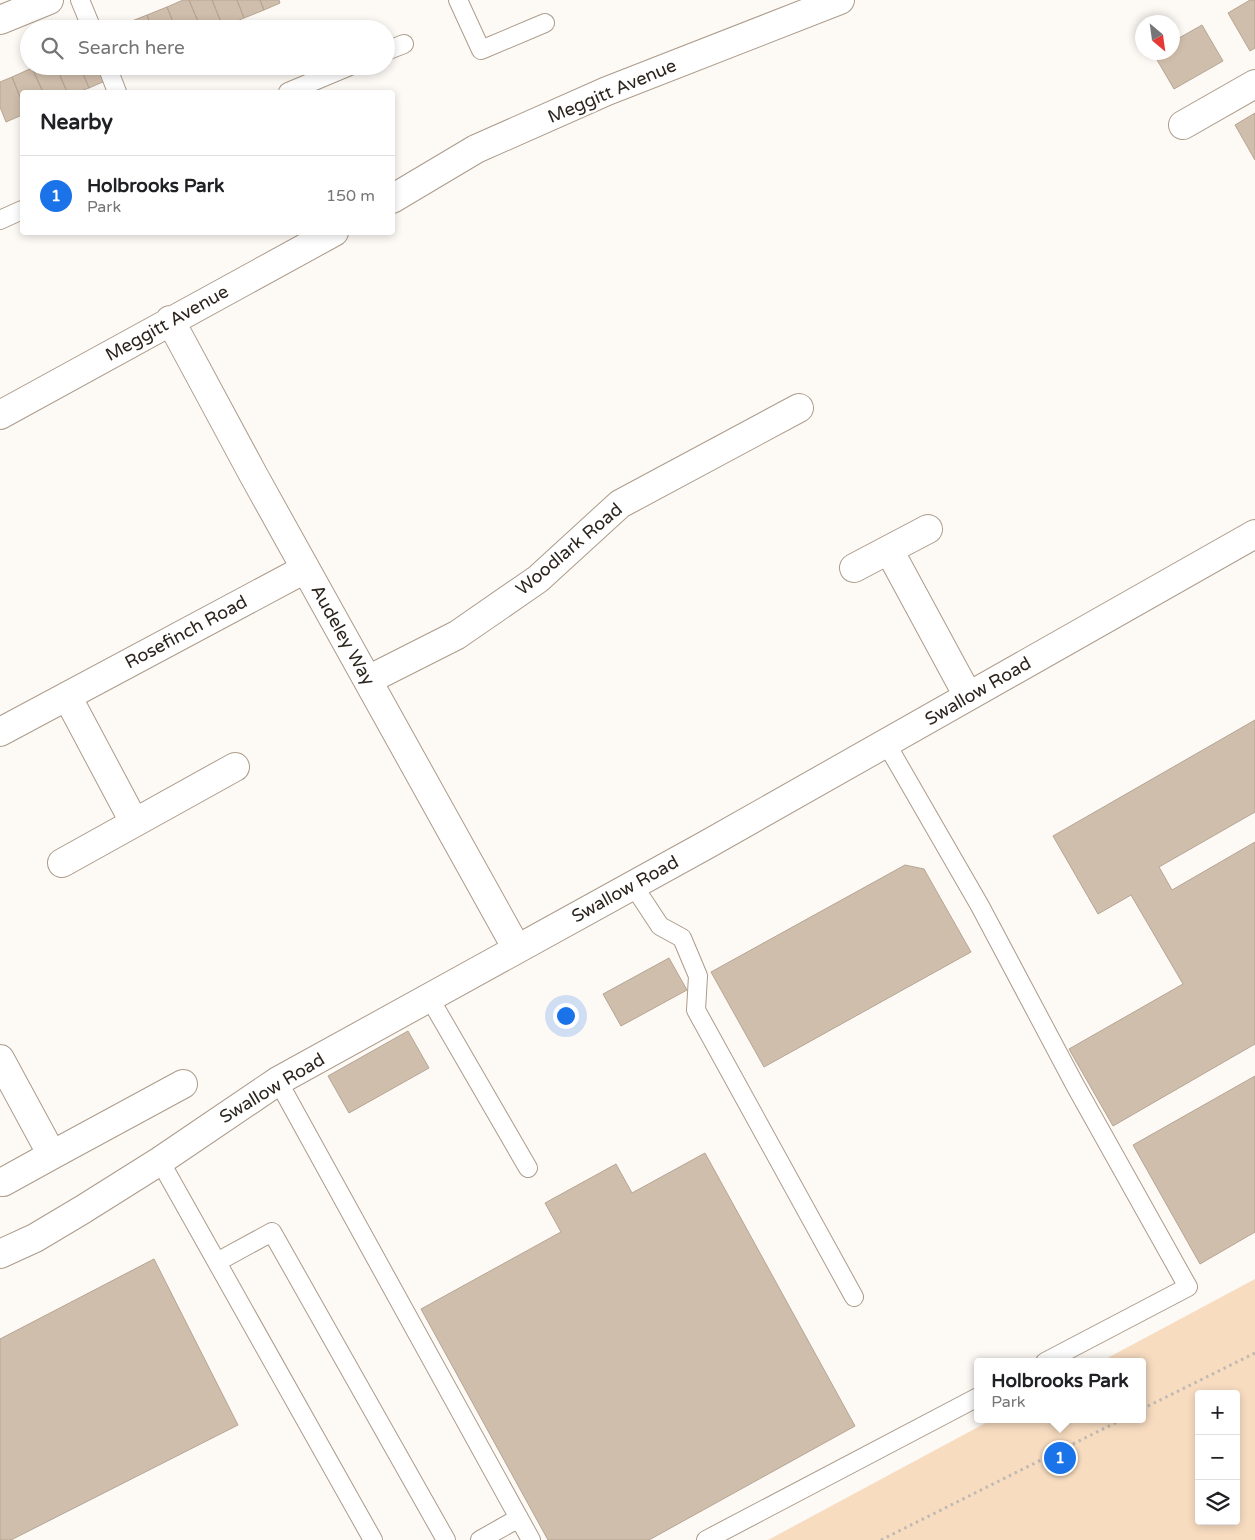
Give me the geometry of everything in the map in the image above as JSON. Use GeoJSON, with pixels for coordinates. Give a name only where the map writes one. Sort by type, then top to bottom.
{"type":"FeatureCollection","features":[{"type":"Feature","properties":{"kind":"street"},"geometry":{"type":"LineString","coordinates":[[0,20],[49,0]]}},
{"type":"Feature","properties":{"kind":"street","name":"Meggitt Avenue"},"geometry":{"type":"LineString","coordinates":[[395,197],[476,149],[572,107],[840,0]]}},
{"type":"Feature","properties":{"kind":"street"},"geometry":{"type":"LineString","coordinates":[[1183,125],[1255,84]]}},
{"type":"Feature","properties":{"kind":"street","name":"Meggitt Avenue"},"geometry":{"type":"LineString","coordinates":[[0,416],[170,320],[328,235]]}},
{"type":"Feature","properties":{"kind":"street","name":"Audeley Way"},"geometry":{"type":"LineString","coordinates":[[170,320],[305,569],[517,949]]}},
{"type":"Feature","properties":{"kind":"street","name":"Woodlark Road"},"geometry":{"type":"LineString","coordinates":[[368,680],[456,635],[538,579],[620,504],[799,408]]}},
{"type":"Feature","properties":{"kind":"street"},"geometry":{"type":"LineString","coordinates":[[854,568],[928,529]]}},
{"type":"Feature","properties":{"kind":"street","name":"Swallow Road"},"geometry":{"type":"LineString","coordinates":[[0,1254],[43,1233],[160,1161],[278,1080],[633,885],[1255,534]]}},
{"type":"Feature","properties":{"kind":"street"},"geometry":{"type":"LineString","coordinates":[[889,550],[968,696]]}},
{"type":"Feature","properties":{"kind":"street","name":"Rosefinch Road"},"geometry":{"type":"LineString","coordinates":[[0,732],[305,569]]}},
{"type":"Feature","properties":{"kind":"street"},"geometry":{"type":"LineString","coordinates":[[67,696],[134,822]]}},
{"type":"Feature","properties":{"kind":"street"},"geometry":{"type":"LineString","coordinates":[[62,863],[235,767]]}},
{"type":"Feature","properties":{"kind":"street"},"geometry":{"type":"LineString","coordinates":[[0,1059],[52,1155]]}},
{"type":"Feature","properties":{"kind":"street"},"geometry":{"type":"LineString","coordinates":[[3,1182],[183,1084]]}},
{"type":"Feature","properties":{"kind":"lane"},"geometry":{"type":"LineString","coordinates":[[80,0],[88,20]]}},
{"type":"Feature","properties":{"kind":"lane"},"geometry":{"type":"LineString","coordinates":[[458,0],[481,50],[545,23]]}},
{"type":"Feature","properties":{"kind":"lane"},"geometry":{"type":"LineString","coordinates":[[395,48],[404,44]]}},
{"type":"Feature","properties":{"kind":"lane"},"geometry":{"type":"LineString","coordinates":[[111,75],[117,90]]}},
{"type":"Feature","properties":{"kind":"lane"},"geometry":{"type":"LineString","coordinates":[[293,90],[329,75]]}},
{"type":"Feature","properties":{"kind":"lane"},"geometry":{"type":"LineString","coordinates":[[0,220],[20,211]]}},
{"type":"Feature","properties":{"kind":"lane"},"geometry":{"type":"LineString","coordinates":[[886,743],[980,906],[1071,1077],[1188,1286],[1052,1358]]}},
{"type":"Feature","properties":{"kind":"lane"},"geometry":{"type":"LineString","coordinates":[[633,885],[660,926],[682,938],[698,976],[696,1010],[854,1297]]}},
{"type":"Feature","properties":{"kind":"lane"},"geometry":{"type":"LineString","coordinates":[[429,997],[528,1168]]}},
{"type":"Feature","properties":{"kind":"lane"},"geometry":{"type":"LineString","coordinates":[[278,1080],[531,1540]]}},
{"type":"Feature","properties":{"kind":"lane"},"geometry":{"type":"LineString","coordinates":[[160,1161],[374,1540]]}},
{"type":"Feature","properties":{"kind":"lane"},"geometry":{"type":"LineString","coordinates":[[217,1262],[272,1232],[446,1540]]}},
{"type":"Feature","properties":{"kind":"lane"},"geometry":{"type":"LineString","coordinates":[[706,1540],[974,1399]]}},
{"type":"Feature","properties":{"kind":"lane"},"geometry":{"type":"LineString","coordinates":[[480,1540],[519,1518]]}},
{"type":"Feature","properties":{"kind":"path"},"geometry":{"type":"LineString","coordinates":[[1146,1407],[1255,1353]]}},
{"type":"Feature","properties":{"kind":"path"},"geometry":{"type":"LineString","coordinates":[[881,1540],[1115,1423]]}},
{"type":"Feature","properties":{"kind":"shaded area"},"geometry":{"type":"Polygon","coordinates":[[[1255,1279],[1255,1540],[768,1540],[986,1423],[1146,1423],[1146,1358],[1107,1358],[1255,1279]]]}},
{"type":"Feature","properties":{"kind":"building"},"geometry":{"type":"Polygon","coordinates":[[[183,0],[189,0],[197,20],[172,20],[167,7],[183,0]]]}},
{"type":"Feature","properties":{"kind":"building"},"geometry":{"type":"Polygon","coordinates":[[[189,0],[212,0],[220,20],[197,20],[189,0]]]}},
{"type":"Feature","properties":{"kind":"building"},"geometry":{"type":"Polygon","coordinates":[[[212,0],[237,0],[244,18],[239,20],[220,20],[212,0]]]}},
{"type":"Feature","properties":{"kind":"building"},"geometry":{"type":"Polygon","coordinates":[[[237,0],[260,0],[264,10],[244,18],[237,0]]]}},
{"type":"Feature","properties":{"kind":"building"},"geometry":{"type":"Polygon","coordinates":[[[260,0],[279,0],[280,3],[264,10],[260,0]]]}},
{"type":"Feature","properties":{"kind":"building"},"geometry":{"type":"Polygon","coordinates":[[[1250,0],[1255,0],[1255,48],[1250,51],[1228,13],[1250,0]]]}},
{"type":"Feature","properties":{"kind":"building"},"geometry":{"type":"Polygon","coordinates":[[[167,7],[172,20],[149,20],[147,15],[167,7]]]}},
{"type":"Feature","properties":{"kind":"building"},"geometry":{"type":"Polygon","coordinates":[[[147,15],[149,20],[134,20],[147,15]]]}},
{"type":"Feature","properties":{"kind":"building"},"geometry":{"type":"Polygon","coordinates":[[[1202,25],[1223,61],[1174,89],[1157,60],[1180,60],[1180,37],[1202,25]]]}},
{"type":"Feature","properties":{"kind":"building"},"geometry":{"type":"Polygon","coordinates":[[[20,73],[20,75],[35,75],[42,90],[20,90],[20,97],[12,77],[20,73]]]}},
{"type":"Feature","properties":{"kind":"building"},"geometry":{"type":"Polygon","coordinates":[[[35,75],[60,75],[66,90],[42,90],[35,75]]]}},
{"type":"Feature","properties":{"kind":"building"},"geometry":{"type":"Polygon","coordinates":[[[60,75],[84,75],[89,88],[84,90],[66,90],[60,75]]]}},
{"type":"Feature","properties":{"kind":"building"},"geometry":{"type":"Polygon","coordinates":[[[84,75],[103,75],[105,81],[89,88],[84,75]]]}},
{"type":"Feature","properties":{"kind":"building"},"geometry":{"type":"Polygon","coordinates":[[[12,77],[20,97],[20,116],[6,122],[0,107],[0,82],[12,77]]]}},
{"type":"Feature","properties":{"kind":"building"},"geometry":{"type":"Polygon","coordinates":[[[1255,113],[1255,160],[1235,125],[1255,113]]]}},
{"type":"Feature","properties":{"kind":"building"},"geometry":{"type":"Polygon","coordinates":[[[1255,720],[1255,812],[1159,867],[1172,890],[1255,842],[1255,1044],[1113,1126],[1069,1049],[1183,984],[1131,895],[1098,914],[1053,836],[1255,720]]]}},
{"type":"Feature","properties":{"kind":"building"},"geometry":{"type":"Polygon","coordinates":[[[905,865],[924,869],[971,952],[764,1067],[711,972],[905,865]]]}},
{"type":"Feature","properties":{"kind":"building"},"geometry":{"type":"Polygon","coordinates":[[[669,958],[687,990],[621,1026],[603,994],[669,958]]]}},
{"type":"Feature","properties":{"kind":"building"},"geometry":{"type":"Polygon","coordinates":[[[408,1031],[429,1068],[349,1113],[328,1076],[408,1031]]]}},
{"type":"Feature","properties":{"kind":"building"},"geometry":{"type":"Polygon","coordinates":[[[1255,1076],[1255,1232],[1200,1264],[1133,1145],[1255,1076]]]}},
{"type":"Feature","properties":{"kind":"building"},"geometry":{"type":"Polygon","coordinates":[[[705,1153],[855,1426],[649,1540],[548,1540],[421,1309],[561,1232],[545,1203],[616,1164],[632,1193],[705,1153]]]}},
{"type":"Feature","properties":{"kind":"building"},"geometry":{"type":"Polygon","coordinates":[[[154,1259],[238,1425],[11,1540],[0,1540],[0,1339],[154,1259]]]}},
{"type":"Feature","properties":{"kind":"place","name":"Holbrooks Park"},"geometry":{"type":"Point","coordinates":[1060,1458]}}]}
